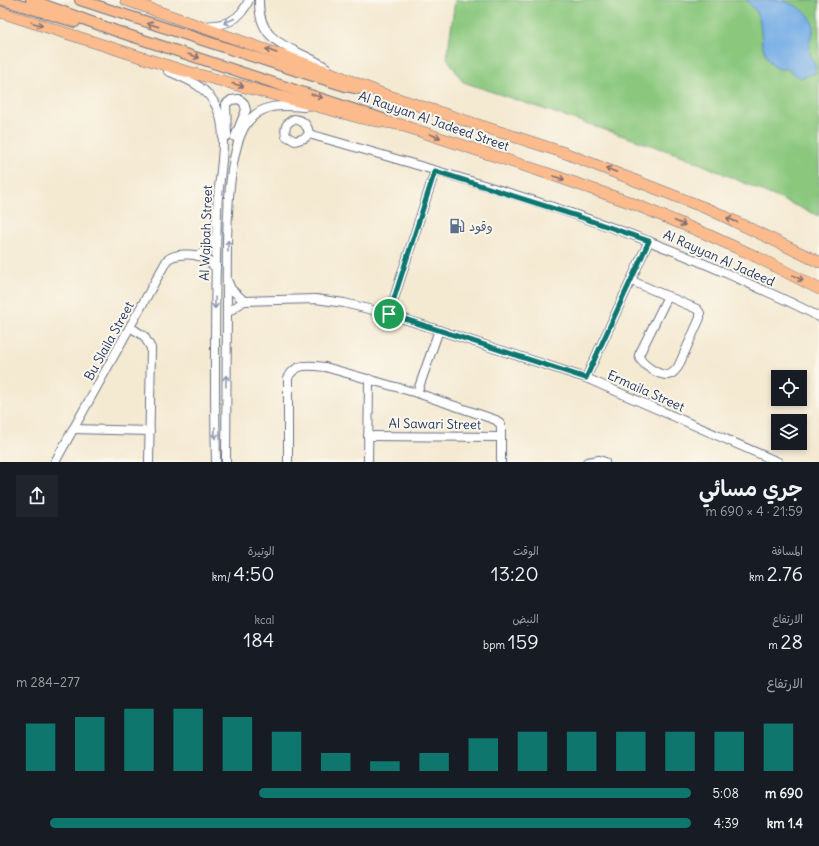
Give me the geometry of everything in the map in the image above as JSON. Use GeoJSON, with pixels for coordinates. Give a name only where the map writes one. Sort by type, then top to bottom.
{"type":"FeatureCollection","features":[{"type":"Feature","properties":{"kind":"highway"},"geometry":{"type":"LineString","coordinates":[[126,0],[334,74],[383,94]]}},
{"type":"Feature","properties":{"kind":"highway"},"geometry":{"type":"LineString","coordinates":[[0,12],[181,70],[365,119],[398,124]]}},
{"type":"Feature","properties":{"kind":"highway","name":"Al Rayyan Al Jadeed Street"},"geometry":{"type":"LineString","coordinates":[[383,94],[565,153],[639,181],[726,217],[819,262]]}},
{"type":"Feature","properties":{"kind":"highway","name":"Al Rayyan Al Jadeed Street"},"geometry":{"type":"LineString","coordinates":[[398,124],[629,202],[713,237],[819,289]]}},
{"type":"Feature","properties":{"kind":"main road"},"geometry":{"type":"LineString","coordinates":[[4,0],[52,16],[116,31]]}},
{"type":"Feature","properties":{"kind":"main road","name":"Al Rayyan Al Jadeed Street"},"geometry":{"type":"LineString","coordinates":[[31,0],[116,31],[398,124]]}},
{"type":"Feature","properties":{"kind":"main road","name":"Al Rayyan Al Jadeed Street"},"geometry":{"type":"LineString","coordinates":[[80,0],[338,84],[383,94]]}},
{"type":"Feature","properties":{"kind":"street"},"geometry":{"type":"LineString","coordinates":[[200,26],[216,25],[232,21],[243,12],[249,0]]}},
{"type":"Feature","properties":{"kind":"street"},"geometry":{"type":"LineString","coordinates":[[259,0],[261,21],[269,35],[281,45],[313,59],[334,74]]}},
{"type":"Feature","properties":{"kind":"street","name":"Al Wajbah Street"},"geometry":{"type":"LineString","coordinates":[[133,55],[150,64],[193,82],[209,94],[219,112],[224,152],[218,199],[216,268],[216,462]]}},
{"type":"Feature","properties":{"kind":"street"},"geometry":{"type":"LineString","coordinates":[[224,152],[226,143],[226,104],[231,100],[239,99],[244,103],[246,110],[235,138],[233,158]]}},
{"type":"Feature","properties":{"kind":"street","name":"Al Wajbah Street"},"geometry":{"type":"LineString","coordinates":[[226,462],[228,222],[233,158],[246,125],[263,110],[285,105],[324,108]]}},
{"type":"Feature","properties":{"kind":"street","name":"Al Rayyan Al Jadeed"},"geometry":{"type":"LineString","coordinates":[[309,134],[435,171],[580,217],[649,241],[697,260],[819,317]]}},
{"type":"Feature","properties":{"kind":"street"},"geometry":{"type":"LineString","coordinates":[[389,314],[435,171]]}},
{"type":"Feature","properties":{"kind":"street"},"geometry":{"type":"LineString","coordinates":[[198,256],[209,247],[217,235]]}},
{"type":"Feature","properties":{"kind":"street"},"geometry":{"type":"LineString","coordinates":[[586,378],[632,281],[649,241]]}},
{"type":"Feature","properties":{"kind":"street","name":"Bu Slaila Street"},"geometry":{"type":"LineString","coordinates":[[55,462],[168,260],[176,255],[198,256]]}},
{"type":"Feature","properties":{"kind":"street"},"geometry":{"type":"LineString","coordinates":[[198,256],[205,258],[216,268]]}},
{"type":"Feature","properties":{"kind":"street"},"geometry":{"type":"LineString","coordinates":[[227,281],[231,289],[244,301],[227,313]]}},
{"type":"Feature","properties":{"kind":"street"},"geometry":{"type":"LineString","coordinates":[[632,281],[668,296],[697,309],[700,313],[700,318],[678,367],[673,373],[667,375],[644,365],[640,360],[639,355],[668,296]]}},
{"type":"Feature","properties":{"kind":"street","name":"Ermaila Street"},"geometry":{"type":"LineString","coordinates":[[244,301],[322,300],[344,303],[389,314],[586,378],[778,462]]}},
{"type":"Feature","properties":{"kind":"street"},"geometry":{"type":"LineString","coordinates":[[130,327],[144,336],[151,348],[150,462]]}},
{"type":"Feature","properties":{"kind":"street"},"geometry":{"type":"LineString","coordinates":[[417,393],[439,330]]}},
{"type":"Feature","properties":{"kind":"street"},"geometry":{"type":"LineString","coordinates":[[288,462],[288,378],[291,371],[297,367],[312,365],[325,367],[417,393],[496,420],[501,425],[501,462]]}},
{"type":"Feature","properties":{"kind":"street"},"geometry":{"type":"LineString","coordinates":[[368,462],[369,379]]}},
{"type":"Feature","properties":{"kind":"street"},"geometry":{"type":"LineString","coordinates":[[73,429],[150,431]]}},
{"type":"Feature","properties":{"kind":"street","name":"Al Sawari Street"},"geometry":{"type":"LineString","coordinates":[[368,436],[501,437]]}},
{"type":"Feature","properties":{"kind":"street"},"geometry":{"type":"LineString","coordinates":[[756,452],[756,462]]}},
{"type":"Feature","properties":{"kind":"street"},"geometry":{"type":"LineString","coordinates":[[587,462],[599,460],[605,462]]}},
{"type":"Feature","properties":{"kind":"green space"},"geometry":{"type":"Polygon","coordinates":[[[455,0],[819,0],[819,216],[683,156],[463,82],[447,58],[455,0]]]}},
{"type":"Feature","properties":{"kind":"water"},"geometry":{"type":"Polygon","coordinates":[[[746,0],[781,0],[801,9],[809,16],[812,21],[813,33],[809,48],[816,67],[815,73],[800,78],[787,69],[779,69],[773,66],[762,45],[760,22],[756,11],[746,0]]]}},
{"type":"Feature","properties":{"kind":"place","name":"وقود"},"geometry":{"type":"Point","coordinates":[457,226]}},
{"type":"Feature","properties":{"kind":"route"},"geometry":{"type":"LineString","coordinates":[[435,171],[580,217],[649,241],[632,281],[586,378],[389,314],[435,171]]}}]}
